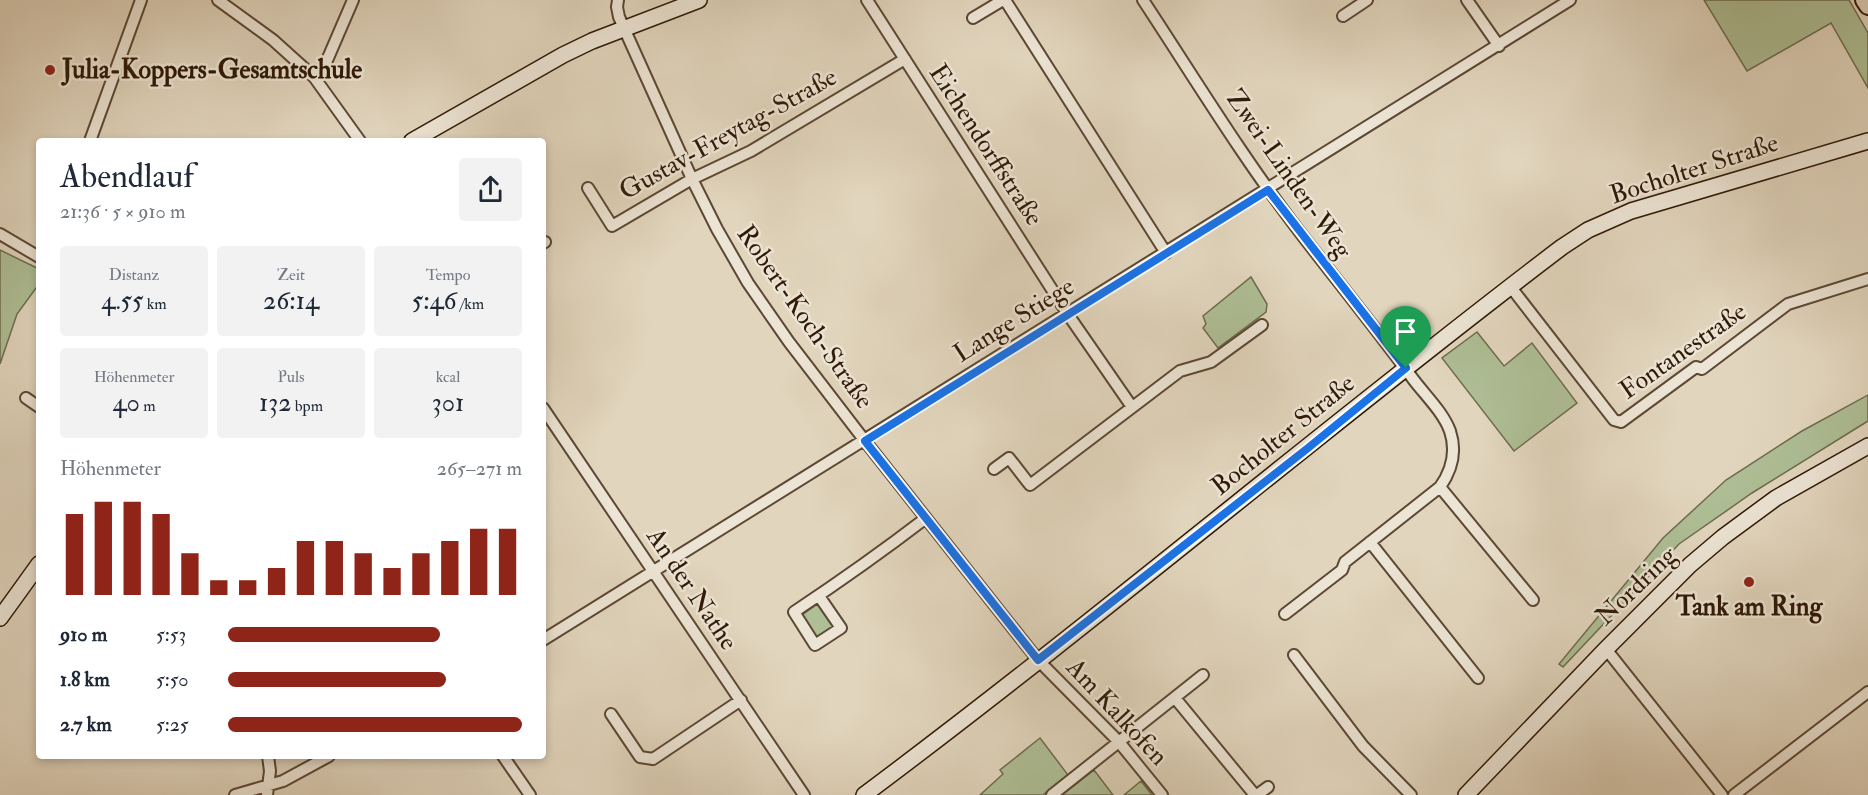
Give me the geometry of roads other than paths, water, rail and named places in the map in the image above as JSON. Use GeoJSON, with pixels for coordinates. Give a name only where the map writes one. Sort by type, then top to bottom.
{"type":"FeatureCollection","features":[{"type":"Feature","properties":{"kind":"main road"},"geometry":{"type":"LineString","coordinates":[[1864,0],[1868,6]]}},
{"type":"Feature","properties":{"kind":"street"},"geometry":{"type":"LineString","coordinates":[[91,138],[141,0]]}},
{"type":"Feature","properties":{"kind":"street"},"geometry":{"type":"LineString","coordinates":[[218,0],[273,40],[314,77],[358,138]]}},
{"type":"Feature","properties":{"kind":"street"},"geometry":{"type":"LineString","coordinates":[[314,77],[325,65],[353,0]]}},
{"type":"Feature","properties":{"kind":"street","name":"Robert-Koch-Straße"},"geometry":{"type":"LineString","coordinates":[[618,0],[617,8],[624,29],[692,179],[748,283],[789,342],[865,441],[1038,660]]}},
{"type":"Feature","properties":{"kind":"street"},"geometry":{"type":"LineString","coordinates":[[417,138],[564,55],[699,0]]}},
{"type":"Feature","properties":{"kind":"street","name":"Eichendorffstraße"},"geometry":{"type":"LineString","coordinates":[[867,0],[1067,313],[1132,407]]}},
{"type":"Feature","properties":{"kind":"street"},"geometry":{"type":"LineString","coordinates":[[973,18],[1004,0],[1166,253]]}},
{"type":"Feature","properties":{"kind":"street","name":"Zwei-Linden-Weg"},"geometry":{"type":"LineString","coordinates":[[1143,0],[1268,190],[1444,420],[1454,446],[1449,475],[1440,487]]}},
{"type":"Feature","properties":{"kind":"street"},"geometry":{"type":"LineString","coordinates":[[1343,16],[1368,0]]}},
{"type":"Feature","properties":{"kind":"street"},"geometry":{"type":"LineString","coordinates":[[1467,0],[1499,45]]}},
{"type":"Feature","properties":{"kind":"street","name":"Lange Stiege"},"geometry":{"type":"LineString","coordinates":[[546,638],[1570,0]]}},
{"type":"Feature","properties":{"kind":"street","name":"Gustav-Freytag-Straße"},"geometry":{"type":"LineString","coordinates":[[588,188],[612,226],[692,179],[751,151],[905,59]]}},
{"type":"Feature","properties":{"kind":"street","name":"Bocholter Straße"},"geometry":{"type":"LineString","coordinates":[[864,795],[946,734],[1510,286],[1580,236],[1631,211],[1868,141]]}},
{"type":"Feature","properties":{"kind":"street"},"geometry":{"type":"LineString","coordinates":[[0,234],[36,255]]}},
{"type":"Feature","properties":{"kind":"street","name":"Fontanestraße"},"geometry":{"type":"LineString","coordinates":[[1510,286],[1614,420],[1621,422],[1696,367],[1702,369],[1788,304],[1868,279]]}},
{"type":"Feature","properties":{"kind":"street"},"geometry":{"type":"LineString","coordinates":[[994,468],[1009,458],[1030,485],[1180,371],[1211,362],[1262,325]]}},
{"type":"Feature","properties":{"kind":"street"},"geometry":{"type":"LineString","coordinates":[[26,398],[36,405]]}},
{"type":"Feature","properties":{"kind":"street","name":"An der Nathe"},"geometry":{"type":"LineString","coordinates":[[546,412],[804,795]]}},
{"type":"Feature","properties":{"kind":"street","name":"Nordring"},"geometry":{"type":"LineString","coordinates":[[1466,795],[1606,649],[1667,588],[1723,537],[1776,498],[1868,446]]}},
{"type":"Feature","properties":{"kind":"street"},"geometry":{"type":"LineString","coordinates":[[1285,614],[1342,570],[1345,562],[1440,487],[1533,600]]}},
{"type":"Feature","properties":{"kind":"street"},"geometry":{"type":"LineString","coordinates":[[819,596],[841,628],[815,645],[794,612],[857,571],[926,518]]}},
{"type":"Feature","properties":{"kind":"street"},"geometry":{"type":"LineString","coordinates":[[1370,542],[1478,678]]}},
{"type":"Feature","properties":{"kind":"street"},"geometry":{"type":"LineString","coordinates":[[0,618],[36,568]]}},
{"type":"Feature","properties":{"kind":"street"},"geometry":{"type":"LineString","coordinates":[[1606,649],[1722,795]]}},
{"type":"Feature","properties":{"kind":"street"},"geometry":{"type":"LineString","coordinates":[[1294,655],[1363,746],[1412,795]]}},
{"type":"Feature","properties":{"kind":"street","name":"Am Kalkofen"},"geometry":{"type":"LineString","coordinates":[[1038,660],[1119,742],[1162,795]]}},
{"type":"Feature","properties":{"kind":"street"},"geometry":{"type":"LineString","coordinates":[[1052,795],[1203,675]]}},
{"type":"Feature","properties":{"kind":"street"},"geometry":{"type":"LineString","coordinates":[[1734,795],[1868,692]]}},
{"type":"Feature","properties":{"kind":"street"},"geometry":{"type":"LineString","coordinates":[[1175,698],[1254,794],[1257,795],[1268,787]]}},
{"type":"Feature","properties":{"kind":"street"},"geometry":{"type":"LineString","coordinates":[[610,714],[640,757],[653,759],[741,700]]}},
{"type":"Feature","properties":{"kind":"street"},"geometry":{"type":"LineString","coordinates":[[267,791],[270,771],[268,759]]}},
{"type":"Feature","properties":{"kind":"street"},"geometry":{"type":"LineString","coordinates":[[235,795],[267,791],[323,759]]}},
{"type":"Feature","properties":{"kind":"street"},"geometry":{"type":"LineString","coordinates":[[505,759],[530,795]]}},
{"type":"Feature","properties":{"kind":"place","name":"Julia-Koppers-Gesamtschule"},"geometry":{"type":"Point","coordinates":[50,70]}},
{"type":"Feature","properties":{"kind":"place","name":"Tank am Ring"},"geometry":{"type":"Point","coordinates":[1749,582]}}]}
